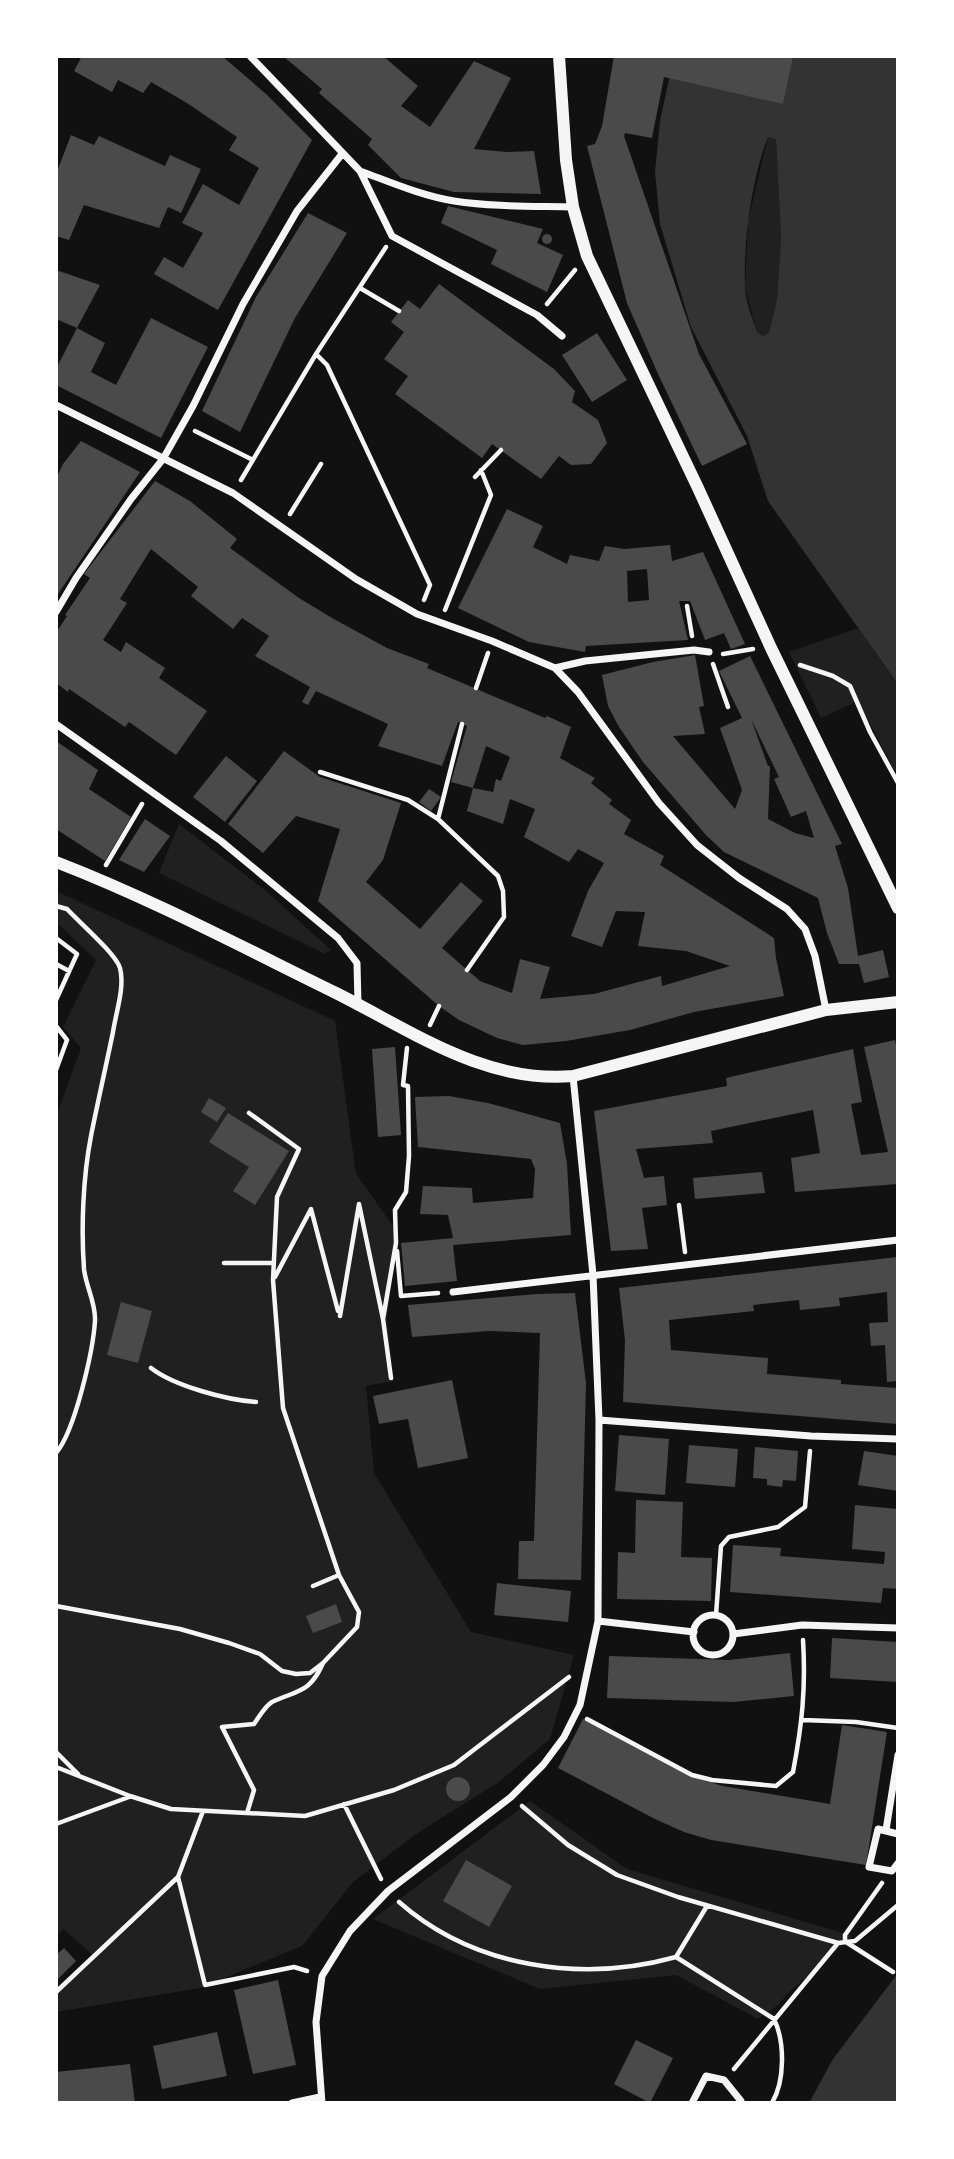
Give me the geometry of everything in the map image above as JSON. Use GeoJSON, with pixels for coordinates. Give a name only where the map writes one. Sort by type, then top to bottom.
{"type":"FeatureCollection","features":[{"type":"Feature","properties":{"kind":"street"},"geometry":{"type":"LineString","coordinates":[[250,56],[360,171],[392,236],[537,315],[562,336]]}},
{"type":"Feature","properties":{"kind":"street"},"geometry":{"type":"LineString","coordinates":[[559,56],[566,160],[573,207],[587,256],[704,500],[773,653],[898,908]]}},
{"type":"Feature","properties":{"kind":"street"},"geometry":{"type":"LineString","coordinates":[[56,612],[76,578],[163,458],[243,303],[297,211],[342,154]]}},
{"type":"Feature","properties":{"kind":"street"},"geometry":{"type":"LineString","coordinates":[[360,171],[452,201],[573,207]]}},
{"type":"Feature","properties":{"kind":"street"},"geometry":{"type":"LineString","coordinates":[[56,405],[233,493],[356,579],[418,614],[555,668],[578,692],[659,803],[697,845],[739,878],[787,909],[805,929],[815,956],[826,1010]]}},
{"type":"Feature","properties":{"kind":"street"},"geometry":{"type":"LineString","coordinates":[[555,668],[694,650],[709,652]]}},
{"type":"Feature","properties":{"kind":"street"},"geometry":{"type":"LineString","coordinates":[[56,724],[151,789],[263,874],[338,938],[357,962],[358,1004]]}},
{"type":"Feature","properties":{"kind":"street"},"geometry":{"type":"LineString","coordinates":[[56,862],[98,878],[358,1004],[452,1054],[486,1067],[542,1076],[573,1076],[826,1010],[898,1002]]}},
{"type":"Feature","properties":{"kind":"street"},"geometry":{"type":"LineString","coordinates":[[292,2103],[321,2100],[316,2022],[322,1976],[350,1931],[388,1891],[511,1797],[543,1765],[577,1714],[598,1621],[600,1419],[593,1275],[573,1076]]}},
{"type":"Feature","properties":{"kind":"street"},"geometry":{"type":"LineString","coordinates":[[453,1292],[898,1240]]}},
{"type":"Feature","properties":{"kind":"street"},"geometry":{"type":"LineString","coordinates":[[600,1419],[811,1436],[898,1439]]}},
{"type":"Feature","properties":{"kind":"street"},"geometry":{"type":"LineString","coordinates":[[716,1615],[730,1624],[733,1634],[729,1647],[712,1655],[700,1650],[696,1645],[694,1632],[699,1621],[716,1615]]}},
{"type":"Feature","properties":{"kind":"street"},"geometry":{"type":"LineString","coordinates":[[598,1621],[694,1632]]}},
{"type":"Feature","properties":{"kind":"street"},"geometry":{"type":"LineString","coordinates":[[733,1634],[802,1625],[898,1628]]}},
{"type":"Feature","properties":{"kind":"street"},"geometry":{"type":"LineString","coordinates":[[886,1830],[898,1755]]}},
{"type":"Feature","properties":{"kind":"street"},"geometry":{"type":"LineString","coordinates":[[898,1834],[878,1829],[869,1867],[892,1871],[898,1863]]}},
{"type":"Feature","properties":{"kind":"street"},"geometry":{"type":"LineString","coordinates":[[692,2103],[706,2076],[724,2080],[740,2103]]}},
{"type":"Feature","properties":{"kind":"path"},"geometry":{"type":"LineString","coordinates":[[233,493],[392,236]]}},
{"type":"Feature","properties":{"kind":"path"},"geometry":{"type":"LineString","coordinates":[[537,315],[587,256]]}},
{"type":"Feature","properties":{"kind":"path"},"geometry":{"type":"LineString","coordinates":[[360,288],[399,311]]}},
{"type":"Feature","properties":{"kind":"path"},"geometry":{"type":"LineString","coordinates":[[317,354],[327,365],[430,585]]}},
{"type":"Feature","properties":{"kind":"path"},"geometry":{"type":"LineString","coordinates":[[182,425],[253,460]]}},
{"type":"Feature","properties":{"kind":"path"},"geometry":{"type":"LineString","coordinates":[[475,477],[501,450]]}},
{"type":"Feature","properties":{"kind":"path"},"geometry":{"type":"LineString","coordinates":[[298,503],[321,464]]}},
{"type":"Feature","properties":{"kind":"path"},"geometry":{"type":"LineString","coordinates":[[441,621],[491,495],[481,470]]}},
{"type":"Feature","properties":{"kind":"path"},"geometry":{"type":"LineString","coordinates":[[687,606],[694,650]]}},
{"type":"Feature","properties":{"kind":"path"},"geometry":{"type":"LineString","coordinates":[[476,688],[492,641]]}},
{"type":"Feature","properties":{"kind":"path"},"geometry":{"type":"LineString","coordinates":[[727,707],[709,652],[773,653],[833,676],[850,686],[870,732],[898,783]]}},
{"type":"Feature","properties":{"kind":"path"},"geometry":{"type":"LineString","coordinates":[[438,819],[462,724]]}},
{"type":"Feature","properties":{"kind":"path"},"geometry":{"type":"LineString","coordinates":[[320,772],[408,800],[438,819],[498,876],[503,891],[504,917],[467,970]]}},
{"type":"Feature","properties":{"kind":"path"},"geometry":{"type":"LineString","coordinates":[[98,878],[151,789]]}},
{"type":"Feature","properties":{"kind":"path"},"geometry":{"type":"LineString","coordinates":[[56,906],[67,909],[116,958],[121,979],[89,1147],[83,1229],[84,1271],[95,1319],[91,1354],[70,1429],[56,1453]]}},
{"type":"Feature","properties":{"kind":"path"},"geometry":{"type":"LineString","coordinates":[[56,938],[77,954],[56,1000]]}},
{"type":"Feature","properties":{"kind":"path"},"geometry":{"type":"LineString","coordinates":[[56,964],[69,971]]}},
{"type":"Feature","properties":{"kind":"path"},"geometry":{"type":"LineString","coordinates":[[56,1026],[67,1040],[56,1070]]}},
{"type":"Feature","properties":{"kind":"path"},"geometry":{"type":"LineString","coordinates":[[409,1030],[402,1085],[408,1086],[410,1156],[406,1192],[395,1210],[401,1296],[453,1292]]}},
{"type":"Feature","properties":{"kind":"path"},"geometry":{"type":"LineString","coordinates":[[56,1606],[180,1629],[260,1654],[282,1671],[296,1674],[310,1673],[357,1627],[359,1612],[339,1575],[283,1408],[273,1280],[277,1197],[299,1149],[249,1113]]}},
{"type":"Feature","properties":{"kind":"path"},"geometry":{"type":"LineString","coordinates":[[273,1280],[311,1209],[340,1316],[359,1204],[383,1319],[391,1378]]}},
{"type":"Feature","properties":{"kind":"path"},"geometry":{"type":"LineString","coordinates":[[679,1205],[686,1264]]}},
{"type":"Feature","properties":{"kind":"path"},"geometry":{"type":"LineString","coordinates":[[383,1319],[396,1243]]}},
{"type":"Feature","properties":{"kind":"path"},"geometry":{"type":"LineString","coordinates":[[224,1263],[274,1263]]}},
{"type":"Feature","properties":{"kind":"path"},"geometry":{"type":"LineString","coordinates":[[151,1368],[162,1377],[235,1401],[256,1402]]}},
{"type":"Feature","properties":{"kind":"path"},"geometry":{"type":"LineString","coordinates":[[716,1615],[720,1546],[729,1537],[778,1527],[804,1507],[811,1436]]}},
{"type":"Feature","properties":{"kind":"path"},"geometry":{"type":"LineString","coordinates":[[313,1586],[339,1575]]}},
{"type":"Feature","properties":{"kind":"path"},"geometry":{"type":"LineString","coordinates":[[577,1714],[692,1775],[712,1780],[776,1786],[793,1772],[803,1720],[804,1643]]}},
{"type":"Feature","properties":{"kind":"path"},"geometry":{"type":"LineString","coordinates":[[247,1814],[254,1790],[222,1727],[254,1724],[270,1703],[293,1696],[316,1680],[324,1662]]}},
{"type":"Feature","properties":{"kind":"path"},"geometry":{"type":"LineString","coordinates":[[56,1767],[171,1809],[305,1816],[394,1790],[454,1765],[589,1662]]}},
{"type":"Feature","properties":{"kind":"path"},"geometry":{"type":"LineString","coordinates":[[803,1720],[856,1722],[898,1728]]}},
{"type":"Feature","properties":{"kind":"path"},"geometry":{"type":"LineString","coordinates":[[56,1752],[79,1775]]}},
{"type":"Feature","properties":{"kind":"path"},"geometry":{"type":"LineString","coordinates":[[56,1824],[130,1796]]}},
{"type":"Feature","properties":{"kind":"path"},"geometry":{"type":"LineString","coordinates":[[511,1797],[568,1845],[617,1875],[707,1906],[838,1943],[855,1941],[898,1905]]}},
{"type":"Feature","properties":{"kind":"path"},"geometry":{"type":"LineString","coordinates":[[344,1804],[388,1891],[407,1908],[449,1935],[494,1955],[531,1965],[568,1970],[659,1961],[676,1956],[707,1906]]}},
{"type":"Feature","properties":{"kind":"path"},"geometry":{"type":"LineString","coordinates":[[56,1992],[178,1877],[203,1811]]}},
{"type":"Feature","properties":{"kind":"path"},"geometry":{"type":"LineString","coordinates":[[845,1941],[845,1935],[873,1893],[892,1871]]}},
{"type":"Feature","properties":{"kind":"path"},"geometry":{"type":"LineString","coordinates":[[178,1877],[205,1985],[294,1967],[322,1976]]}},
{"type":"Feature","properties":{"kind":"path"},"geometry":{"type":"LineString","coordinates":[[845,1941],[893,1972]]}},
{"type":"Feature","properties":{"kind":"path"},"geometry":{"type":"LineString","coordinates":[[724,2080],[838,1943]]}},
{"type":"Feature","properties":{"kind":"path"},"geometry":{"type":"LineString","coordinates":[[676,1956],[774,2019],[780,2033],[779,2090],[772,2103]]}},
{"type":"Feature","properties":{"kind":"shaded area"},"geometry":{"type":"Polygon","coordinates":[[[674,56],[898,56],[898,684],[768,501],[747,436],[691,327],[660,224],[655,172],[660,121],[674,56]],[[768,137],[762,153],[745,249],[746,297],[757,332],[763,336],[769,333],[777,300],[781,238],[776,139],[768,137]]]}},
{"type":"Feature","properties":{"kind":"shaded area"},"geometry":{"type":"Polygon","coordinates":[[[768,137],[776,138],[781,238],[777,300],[769,334],[763,336],[757,332],[745,287],[748,221],[768,137]]]}},
{"type":"Feature","properties":{"kind":"shaded area"},"geometry":{"type":"Polygon","coordinates":[[[858,628],[898,684],[898,777],[858,701],[821,718],[789,652],[858,628]]]}},
{"type":"Feature","properties":{"kind":"shaded area"},"geometry":{"type":"Polygon","coordinates":[[[179,824],[266,891],[331,950],[325,954],[159,873],[179,824]]]}},
{"type":"Feature","properties":{"kind":"shaded area"},"geometry":{"type":"Polygon","coordinates":[[[56,891],[335,1021],[356,1174],[398,1233],[387,1318],[394,1381],[366,1386],[374,1473],[471,1632],[574,1655],[550,1739],[499,1782],[416,1834],[353,1882],[302,1946],[200,1988],[56,2012],[56,1995],[96,1958],[63,1929],[56,1936],[56,1117],[81,1048],[63,1027],[96,960],[56,922],[56,891]]]}},
{"type":"Feature","properties":{"kind":"shaded area"},"geometry":{"type":"Polygon","coordinates":[[[530,1801],[627,1869],[853,1936],[789,1992],[778,2005],[758,2019],[676,1975],[540,1989],[373,1919],[530,1801]]]}},
{"type":"Feature","properties":{"kind":"shaded area"},"geometry":{"type":"Polygon","coordinates":[[[898,1973],[898,2103],[809,2103],[833,2059],[898,1973]]]}},
{"type":"Feature","properties":{"kind":"building"},"geometry":{"type":"Polygon","coordinates":[[[82,56],[222,56],[266,94],[312,140],[218,310],[154,274],[164,257],[183,268],[203,233],[182,223],[203,184],[239,205],[259,168],[229,150],[237,137],[151,82],[143,93],[118,80],[112,92],[74,71],[82,56]]]}},
{"type":"Feature","properties":{"kind":"building"},"geometry":{"type":"Polygon","coordinates":[[[283,56],[383,56],[418,86],[401,106],[430,127],[474,61],[511,78],[474,149],[534,151],[541,194],[454,192],[401,178],[368,145],[372,139],[319,93],[322,89],[283,56]]]}},
{"type":"Feature","properties":{"kind":"building"},"geometry":{"type":"Polygon","coordinates":[[[614,56],[793,56],[783,104],[664,77],[652,138],[625,133],[624,136],[699,354],[747,444],[702,466],[627,303],[587,146],[595,144],[602,126],[614,56]]]}},
{"type":"Feature","properties":{"kind":"building"},"geometry":{"type":"Polygon","coordinates":[[[71,135],[94,145],[99,136],[165,166],[170,155],[201,169],[181,213],[168,207],[159,228],[84,205],[69,240],[56,236],[56,174],[71,135]]]}},
{"type":"Feature","properties":{"kind":"building"},"geometry":{"type":"Polygon","coordinates":[[[448,206],[543,229],[537,243],[563,255],[547,292],[491,264],[497,250],[441,223],[448,206]]]}},
{"type":"Feature","properties":{"kind":"building"},"geometry":{"type":"Polygon","coordinates":[[[308,213],[347,233],[295,318],[240,432],[202,411],[256,297],[308,213]]]}},
{"type":"Feature","properties":{"kind":"building"},"geometry":{"type":"Polygon","coordinates":[[[547,234],[552,239],[547,244],[542,239],[547,234]]]}},
{"type":"Feature","properties":{"kind":"building"},"geometry":{"type":"Polygon","coordinates":[[[56,270],[100,285],[77,328],[56,319],[56,270]]]}},
{"type":"Feature","properties":{"kind":"building"},"geometry":{"type":"Polygon","coordinates":[[[439,284],[554,369],[575,391],[572,402],[598,420],[607,443],[591,464],[571,465],[559,456],[541,479],[492,444],[482,458],[395,394],[408,376],[384,359],[404,332],[391,322],[408,300],[420,309],[439,284]]]}},
{"type":"Feature","properties":{"kind":"building"},"geometry":{"type":"Polygon","coordinates":[[[151,318],[208,347],[161,438],[56,385],[56,369],[77,328],[105,343],[91,372],[116,385],[151,318]]]}},
{"type":"Feature","properties":{"kind":"building"},"geometry":{"type":"Polygon","coordinates":[[[597,333],[627,380],[592,402],[562,355],[597,333]]]}},
{"type":"Feature","properties":{"kind":"building"},"geometry":{"type":"Polygon","coordinates":[[[81,441],[140,472],[56,597],[56,479],[63,464],[81,441]]]}},
{"type":"Feature","properties":{"kind":"building"},"geometry":{"type":"Polygon","coordinates":[[[155,481],[190,501],[237,539],[230,548],[299,598],[332,618],[387,648],[429,664],[427,668],[571,727],[560,758],[595,778],[591,783],[612,800],[609,804],[631,820],[624,834],[664,856],[660,865],[774,938],[784,996],[694,1012],[630,1030],[523,1045],[497,1038],[459,1020],[439,1006],[318,901],[340,829],[296,816],[263,853],[228,824],[284,751],[320,777],[401,803],[383,860],[366,882],[420,929],[461,882],[483,901],[442,948],[480,981],[512,993],[520,959],[550,967],[540,999],[594,994],[661,976],[662,986],[730,966],[686,951],[638,946],[645,912],[616,911],[602,947],[571,936],[588,891],[604,863],[578,849],[569,862],[524,837],[535,809],[510,799],[503,824],[467,811],[473,788],[451,782],[467,726],[458,722],[442,766],[378,746],[388,724],[316,691],[308,705],[302,702],[310,687],[255,656],[269,636],[242,618],[233,629],[191,596],[198,587],[151,549],[120,599],[127,603],[103,640],[121,652],[126,642],[165,668],[159,678],[207,711],[176,755],[129,722],[125,727],[56,683],[56,633],[90,578],[84,574],[155,481]],[[486,746],[473,788],[493,792],[496,779],[501,781],[510,757],[486,746]]]}},
{"type":"Feature","properties":{"kind":"building"},"geometry":{"type":"Polygon","coordinates":[[[507,509],[543,526],[533,547],[567,564],[570,555],[599,561],[605,546],[624,549],[670,545],[672,561],[703,552],[745,644],[731,649],[724,633],[705,640],[690,601],[679,601],[688,640],[586,646],[585,652],[529,642],[458,608],[507,509]],[[647,569],[627,571],[628,602],[649,600],[647,569]]]}},
{"type":"Feature","properties":{"kind":"building"},"geometry":{"type":"Polygon","coordinates":[[[695,655],[704,706],[699,707],[705,734],[673,736],[735,809],[742,790],[720,728],[742,718],[719,671],[750,656],[842,844],[835,846],[848,888],[858,956],[883,950],[889,977],[864,983],[859,964],[839,964],[818,898],[724,852],[643,762],[608,706],[602,675],[695,655]],[[751,719],[770,766],[768,819],[795,833],[814,838],[806,811],[791,817],[774,779],[779,777],[751,719]]]}},
{"type":"Feature","properties":{"kind":"building"},"geometry":{"type":"Polygon","coordinates":[[[56,741],[98,770],[89,789],[131,817],[105,861],[56,829],[56,741]]]}},
{"type":"Feature","properties":{"kind":"building"},"geometry":{"type":"Polygon","coordinates":[[[226,756],[257,781],[225,822],[193,797],[226,756]]]}},
{"type":"Feature","properties":{"kind":"building"},"geometry":{"type":"Polygon","coordinates":[[[429,789],[441,797],[431,811],[419,802],[429,789]]]}},
{"type":"Feature","properties":{"kind":"building"},"geometry":{"type":"Polygon","coordinates":[[[145,819],[170,836],[144,872],[119,860],[145,819]]]}},
{"type":"Feature","properties":{"kind":"building"},"geometry":{"type":"Polygon","coordinates":[[[895,1040],[898,1054],[898,1184],[795,1192],[791,1158],[820,1153],[813,1110],[711,1131],[713,1143],[636,1149],[644,1178],[664,1176],[667,1205],[642,1208],[648,1249],[611,1251],[594,1111],[727,1086],[726,1078],[853,1049],[862,1102],[851,1104],[861,1155],[888,1152],[864,1047],[895,1040]]]}},
{"type":"Feature","properties":{"kind":"building"},"geometry":{"type":"Polygon","coordinates":[[[395,1047],[401,1135],[378,1137],[372,1049],[395,1047]]]}},
{"type":"Feature","properties":{"kind":"building"},"geometry":{"type":"Polygon","coordinates":[[[449,1096],[488,1103],[560,1123],[567,1164],[571,1235],[453,1245],[457,1281],[405,1286],[401,1243],[453,1238],[448,1215],[420,1214],[423,1186],[472,1188],[473,1203],[533,1198],[535,1169],[531,1159],[418,1147],[415,1097],[449,1096]]]}},
{"type":"Feature","properties":{"kind":"building"},"geometry":{"type":"Polygon","coordinates":[[[209,1098],[226,1108],[217,1122],[201,1112],[209,1098]]]}},
{"type":"Feature","properties":{"kind":"building"},"geometry":{"type":"Polygon","coordinates":[[[228,1113],[289,1151],[255,1205],[233,1191],[249,1167],[209,1142],[228,1113]]]}},
{"type":"Feature","properties":{"kind":"building"},"geometry":{"type":"Polygon","coordinates":[[[762,1172],[765,1193],[695,1199],[693,1178],[762,1172]]]}},
{"type":"Feature","properties":{"kind":"building"},"geometry":{"type":"Polygon","coordinates":[[[898,1257],[898,1381],[887,1382],[885,1345],[871,1346],[869,1323],[888,1322],[887,1292],[839,1298],[840,1306],[800,1310],[799,1300],[753,1305],[754,1311],[669,1320],[671,1350],[768,1358],[767,1374],[898,1388],[898,1424],[623,1402],[625,1340],[619,1288],[898,1257]]]}},
{"type":"Feature","properties":{"kind":"building"},"geometry":{"type":"Polygon","coordinates":[[[575,1293],[586,1383],[581,1580],[518,1579],[519,1541],[534,1541],[540,1333],[489,1331],[412,1337],[408,1305],[575,1293]]]}},
{"type":"Feature","properties":{"kind":"building"},"geometry":{"type":"Polygon","coordinates":[[[121,1302],[152,1311],[138,1363],[107,1355],[121,1302]]]}},
{"type":"Feature","properties":{"kind":"building"},"geometry":{"type":"Polygon","coordinates":[[[452,1380],[468,1458],[418,1468],[408,1419],[379,1424],[373,1396],[452,1380]]]}},
{"type":"Feature","properties":{"kind":"building"},"geometry":{"type":"Polygon","coordinates":[[[619,1435],[669,1439],[665,1495],[615,1491],[619,1435]]]}},
{"type":"Feature","properties":{"kind":"building"},"geometry":{"type":"Polygon","coordinates":[[[689,1445],[738,1449],[735,1487],[686,1483],[689,1445]]]}},
{"type":"Feature","properties":{"kind":"building"},"geometry":{"type":"Polygon","coordinates":[[[755,1447],[798,1451],[796,1481],[783,1480],[782,1487],[767,1485],[767,1479],[753,1478],[755,1447]]]}},
{"type":"Feature","properties":{"kind":"building"},"geometry":{"type":"Polygon","coordinates":[[[864,1451],[898,1456],[898,1491],[858,1485],[864,1451]]]}},
{"type":"Feature","properties":{"kind":"building"},"geometry":{"type":"Polygon","coordinates":[[[636,1500],[683,1502],[681,1557],[712,1558],[711,1601],[617,1599],[618,1552],[635,1553],[636,1500]]]}},
{"type":"Feature","properties":{"kind":"building"},"geometry":{"type":"Polygon","coordinates":[[[855,1505],[898,1509],[898,1589],[883,1588],[881,1603],[730,1592],[733,1545],[781,1548],[780,1556],[884,1564],[885,1552],[852,1549],[855,1505]]]}},
{"type":"Feature","properties":{"kind":"building"},"geometry":{"type":"Polygon","coordinates":[[[497,1583],[571,1591],[568,1622],[494,1615],[497,1583]]]}},
{"type":"Feature","properties":{"kind":"building"},"geometry":{"type":"Polygon","coordinates":[[[336,1604],[342,1622],[313,1633],[306,1616],[336,1604]]]}},
{"type":"Feature","properties":{"kind":"building"},"geometry":{"type":"Polygon","coordinates":[[[832,1638],[898,1642],[898,1682],[830,1678],[832,1638]]]}},
{"type":"Feature","properties":{"kind":"building"},"geometry":{"type":"Polygon","coordinates":[[[790,1653],[794,1696],[733,1702],[607,1698],[609,1656],[729,1660],[790,1653]]]}},
{"type":"Feature","properties":{"kind":"building"},"geometry":{"type":"Polygon","coordinates":[[[583,1719],[702,1780],[830,1804],[842,1725],[887,1732],[866,1865],[711,1840],[655,1819],[558,1768],[583,1719]]]}},
{"type":"Feature","properties":{"kind":"building"},"geometry":{"type":"Polygon","coordinates":[[[458,1777],[467,1780],[470,1789],[467,1798],[458,1801],[449,1798],[446,1789],[449,1780],[458,1777]]]}},
{"type":"Feature","properties":{"kind":"building"},"geometry":{"type":"Polygon","coordinates":[[[466,1860],[512,1886],[489,1927],[443,1901],[466,1860]]]}},
{"type":"Feature","properties":{"kind":"building"},"geometry":{"type":"Polygon","coordinates":[[[64,1948],[76,1961],[56,1981],[56,1955],[64,1948]]]}},
{"type":"Feature","properties":{"kind":"building"},"geometry":{"type":"Polygon","coordinates":[[[278,1980],[296,2065],[253,2074],[234,1990],[278,1980]]]}},
{"type":"Feature","properties":{"kind":"building"},"geometry":{"type":"Polygon","coordinates":[[[217,2032],[227,2076],[162,2089],[153,2046],[217,2032]]]}},
{"type":"Feature","properties":{"kind":"building"},"geometry":{"type":"Polygon","coordinates":[[[636,2040],[673,2058],[650,2103],[614,2084],[636,2040]]]}},
{"type":"Feature","properties":{"kind":"building"},"geometry":{"type":"Polygon","coordinates":[[[130,2064],[135,2103],[56,2103],[56,2072],[130,2064]]]}}]}
